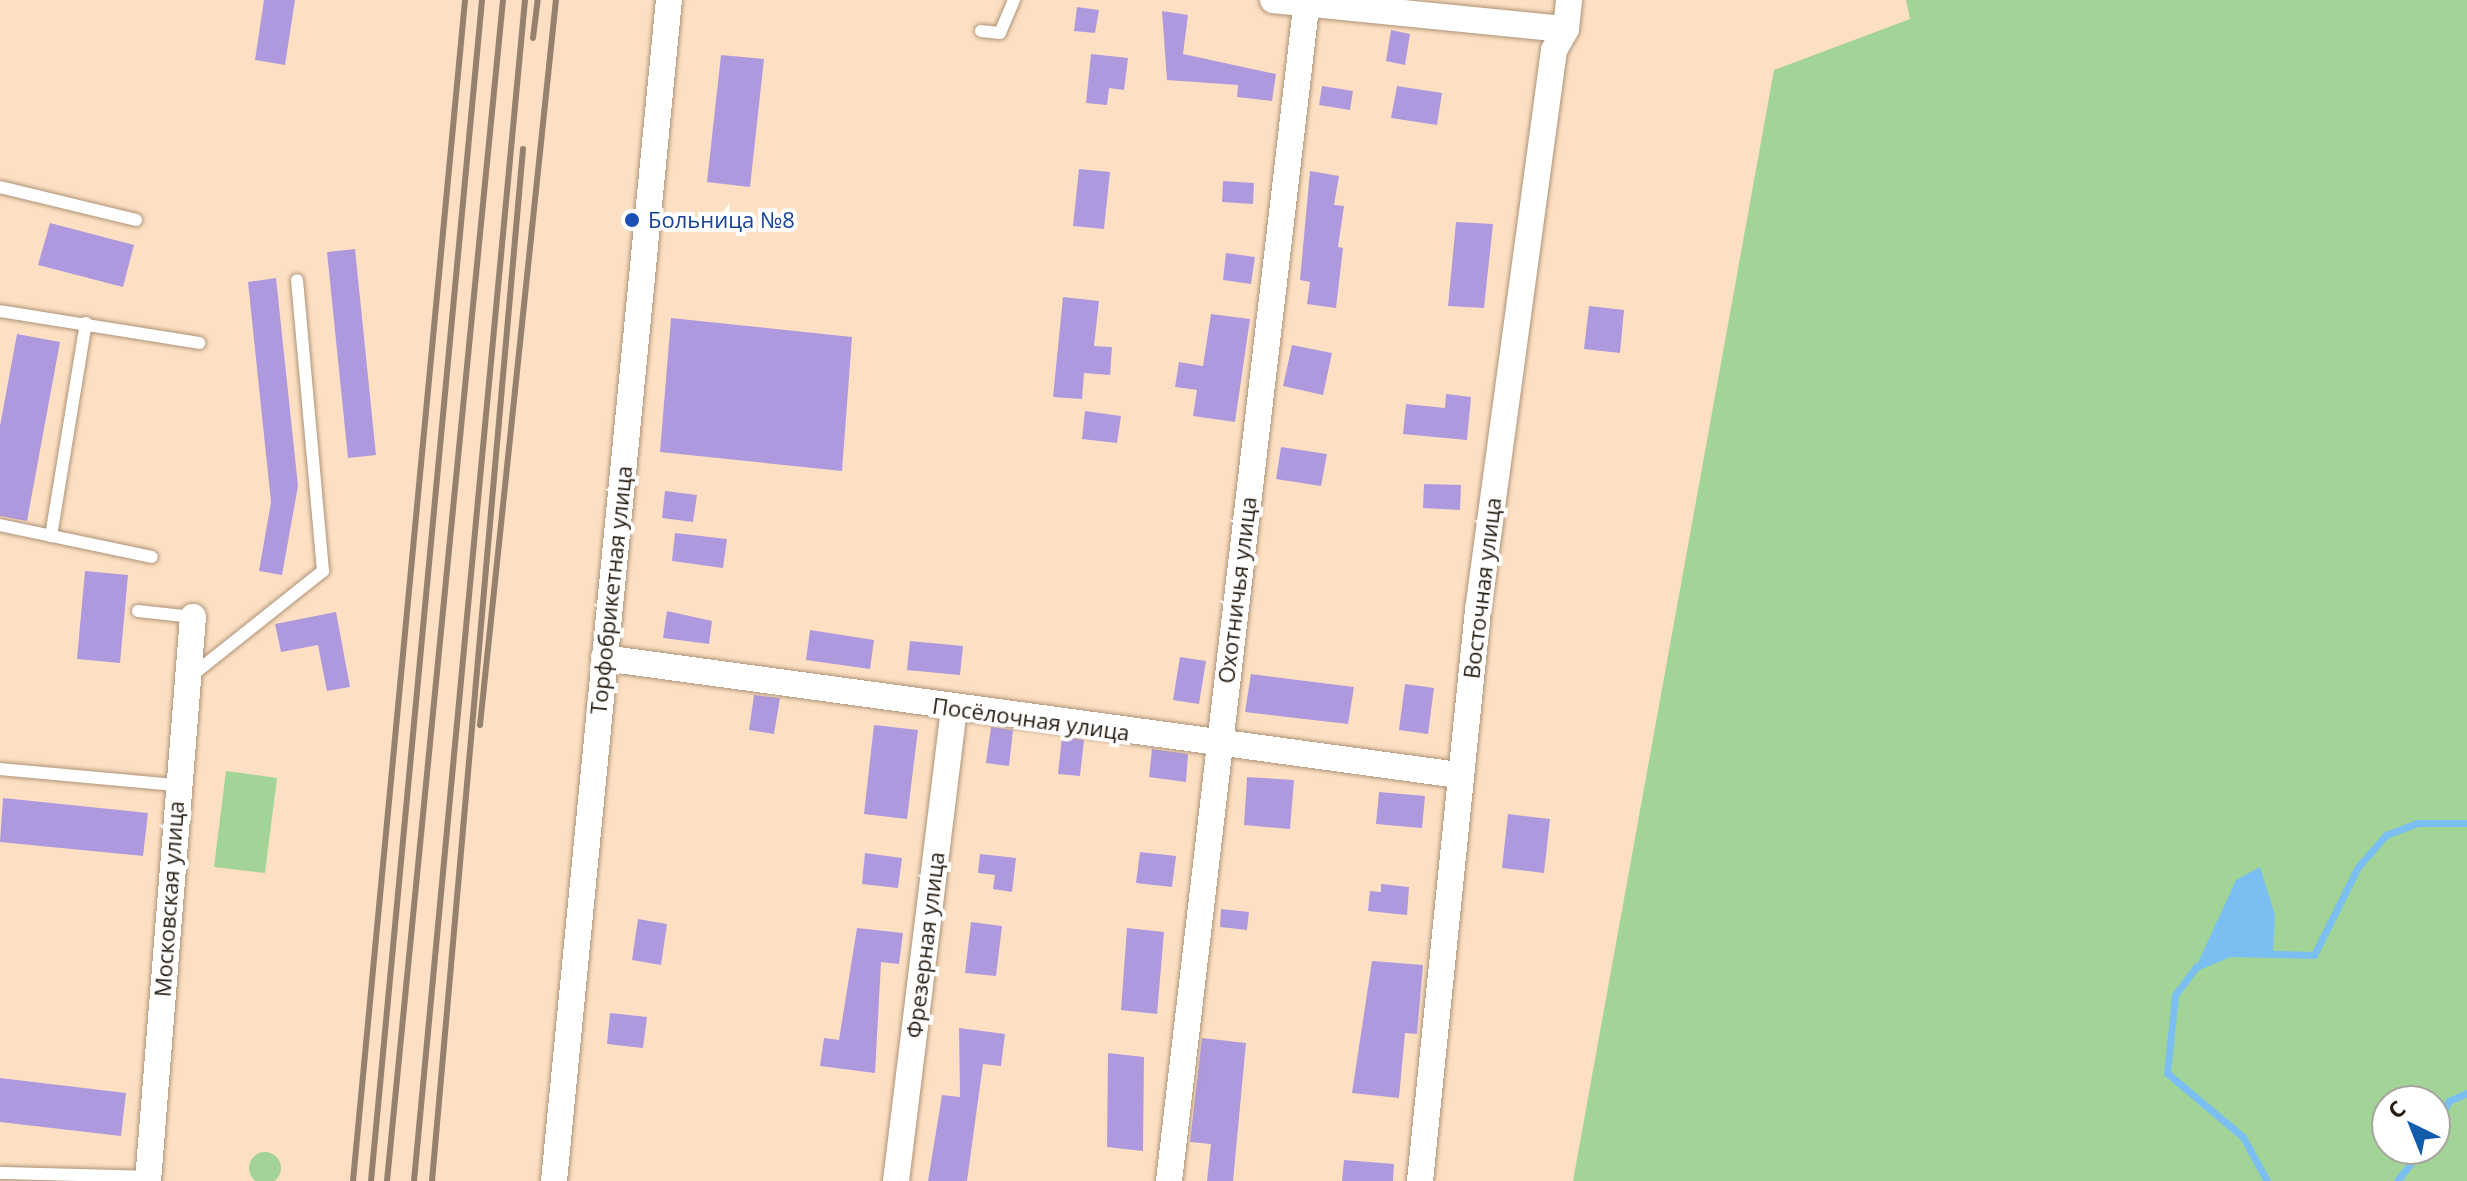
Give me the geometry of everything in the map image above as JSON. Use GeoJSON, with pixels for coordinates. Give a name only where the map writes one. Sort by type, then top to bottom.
{"type":"FeatureCollection","features":[{"type":"Feature","properties":{"kind":"street","name":"Торфобрикетная улица"},"geometry":{"type":"LineString","coordinates":[[554,1181],[669,0]]}},
{"type":"Feature","properties":{"kind":"street"},"geometry":{"type":"LineString","coordinates":[[1273,0],[1566,29]]}},
{"type":"Feature","properties":{"kind":"street","name":"Восточная улица"},"geometry":{"type":"LineString","coordinates":[[1420,1181],[1458,775],[1554,50],[1566,29],[1569,0]]}},
{"type":"Feature","properties":{"kind":"street","name":"Охотничья улица"},"geometry":{"type":"LineString","coordinates":[[1169,1181],[1307,2]]}},
{"type":"Feature","properties":{"kind":"street","name":"Московская улица"},"geometry":{"type":"LineString","coordinates":[[148,1179],[177,785],[193,617]]}},
{"type":"Feature","properties":{"kind":"street","name":"Посёлочная улица"},"geometry":{"type":"LineString","coordinates":[[604,658],[1218,745],[1458,775]]}},
{"type":"Feature","properties":{"kind":"street","name":"Фрезерная улица"},"geometry":{"type":"LineString","coordinates":[[896,1181],[954,708]]}},
{"type":"Feature","properties":{"kind":"lane"},"geometry":{"type":"LineString","coordinates":[[981,31],[1000,33],[1014,0]]}},
{"type":"Feature","properties":{"kind":"lane"},"geometry":{"type":"LineString","coordinates":[[0,187],[136,220]]}},
{"type":"Feature","properties":{"kind":"lane"},"geometry":{"type":"LineString","coordinates":[[189,678],[323,571],[297,280]]}},
{"type":"Feature","properties":{"kind":"lane"},"geometry":{"type":"LineString","coordinates":[[0,311],[199,343]]}},
{"type":"Feature","properties":{"kind":"lane"},"geometry":{"type":"LineString","coordinates":[[51,536],[86,323]]}},
{"type":"Feature","properties":{"kind":"lane"},"geometry":{"type":"LineString","coordinates":[[0,525],[152,557]]}},
{"type":"Feature","properties":{"kind":"lane"},"geometry":{"type":"LineString","coordinates":[[138,611],[193,617]]}},
{"type":"Feature","properties":{"kind":"lane"},"geometry":{"type":"LineString","coordinates":[[0,769],[177,785]]}},
{"type":"Feature","properties":{"kind":"lane"},"geometry":{"type":"LineString","coordinates":[[0,1173],[148,1179]]}},
{"type":"Feature","properties":{"kind":"green space"},"geometry":{"type":"Polygon","coordinates":[[[1906,0],[2467,0],[2467,1181],[1573,1181],[1774,70],[1910,19],[1906,0]]]}},
{"type":"Feature","properties":{"kind":"green space"},"geometry":{"type":"Polygon","coordinates":[[[226,771],[277,778],[265,873],[214,867],[226,771]]]}},
{"type":"Feature","properties":{"kind":"green space"},"geometry":{"type":"Polygon","coordinates":[[[265,1152],[276,1157],[281,1168],[276,1179],[265,1184],[254,1179],[249,1168],[254,1157],[265,1152]]]}},
{"type":"Feature","properties":{"kind":"water"},"geometry":{"type":"Polygon","coordinates":[[[2260,867],[2275,915],[2273,951],[2229,953],[2196,967],[2236,880],[2260,867]]]}},
{"type":"Feature","properties":{"kind":"building"},"geometry":{"type":"Polygon","coordinates":[[[264,0],[295,0],[285,65],[255,60],[264,0]]]}},
{"type":"Feature","properties":{"kind":"building"},"geometry":{"type":"Polygon","coordinates":[[[1077,7],[1099,10],[1095,33],[1074,31],[1077,7]]]}},
{"type":"Feature","properties":{"kind":"building"},"geometry":{"type":"Polygon","coordinates":[[[1162,11],[1188,15],[1183,54],[1276,74],[1272,101],[1237,97],[1238,85],[1167,80],[1162,11]]]}},
{"type":"Feature","properties":{"kind":"building"},"geometry":{"type":"Polygon","coordinates":[[[1391,30],[1410,34],[1405,65],[1386,61],[1391,30]]]}},
{"type":"Feature","properties":{"kind":"building"},"geometry":{"type":"Polygon","coordinates":[[[1091,54],[1128,58],[1124,90],[1109,88],[1107,105],[1086,103],[1091,54]]]}},
{"type":"Feature","properties":{"kind":"building"},"geometry":{"type":"Polygon","coordinates":[[[721,55],[764,59],[750,187],[707,182],[721,55]]]}},
{"type":"Feature","properties":{"kind":"building"},"geometry":{"type":"Polygon","coordinates":[[[1322,86],[1353,91],[1350,110],[1319,105],[1322,86]]]}},
{"type":"Feature","properties":{"kind":"building"},"geometry":{"type":"Polygon","coordinates":[[[1397,86],[1442,93],[1437,125],[1391,118],[1397,86]]]}},
{"type":"Feature","properties":{"kind":"building"},"geometry":{"type":"Polygon","coordinates":[[[1079,169],[1110,172],[1104,229],[1073,226],[1079,169]]]}},
{"type":"Feature","properties":{"kind":"building"},"geometry":{"type":"Polygon","coordinates":[[[1310,171],[1339,176],[1334,205],[1344,206],[1338,247],[1343,248],[1336,308],[1307,304],[1310,282],[1300,280],[1310,171]]]}},
{"type":"Feature","properties":{"kind":"building"},"geometry":{"type":"Polygon","coordinates":[[[1223,181],[1254,183],[1253,204],[1222,202],[1223,181]]]}},
{"type":"Feature","properties":{"kind":"building"},"geometry":{"type":"Polygon","coordinates":[[[1456,222],[1493,224],[1484,308],[1448,306],[1456,222]]]}},
{"type":"Feature","properties":{"kind":"building"},"geometry":{"type":"Polygon","coordinates":[[[50,223],[134,245],[123,287],[38,265],[50,223]]]}},
{"type":"Feature","properties":{"kind":"building"},"geometry":{"type":"Polygon","coordinates":[[[355,249],[376,455],[348,458],[327,252],[355,249]]]}},
{"type":"Feature","properties":{"kind":"building"},"geometry":{"type":"Polygon","coordinates":[[[1226,253],[1255,257],[1251,284],[1223,280],[1226,253]]]}},
{"type":"Feature","properties":{"kind":"building"},"geometry":{"type":"Polygon","coordinates":[[[276,278],[298,486],[282,575],[259,571],[271,502],[248,282],[276,278]]]}},
{"type":"Feature","properties":{"kind":"building"},"geometry":{"type":"Polygon","coordinates":[[[1063,297],[1099,301],[1094,346],[1112,347],[1110,375],[1084,373],[1082,399],[1053,397],[1063,297]]]}},
{"type":"Feature","properties":{"kind":"building"},"geometry":{"type":"Polygon","coordinates":[[[1589,306],[1624,310],[1620,353],[1584,349],[1589,306]]]}},
{"type":"Feature","properties":{"kind":"building"},"geometry":{"type":"Polygon","coordinates":[[[1211,314],[1250,319],[1235,422],[1193,416],[1197,390],[1175,387],[1179,362],[1203,366],[1211,314]]]}},
{"type":"Feature","properties":{"kind":"building"},"geometry":{"type":"Polygon","coordinates":[[[671,318],[852,337],[842,471],[660,452],[671,318]]]}},
{"type":"Feature","properties":{"kind":"building"},"geometry":{"type":"Polygon","coordinates":[[[17,334],[60,342],[27,521],[0,516],[0,426],[17,334]]]}},
{"type":"Feature","properties":{"kind":"building"},"geometry":{"type":"Polygon","coordinates":[[[1292,345],[1332,353],[1323,395],[1283,386],[1292,345]]]}},
{"type":"Feature","properties":{"kind":"building"},"geometry":{"type":"Polygon","coordinates":[[[1446,394],[1471,397],[1467,440],[1403,434],[1406,404],[1445,408],[1446,394]]]}},
{"type":"Feature","properties":{"kind":"building"},"geometry":{"type":"Polygon","coordinates":[[[1085,411],[1121,416],[1117,443],[1082,439],[1085,411]]]}},
{"type":"Feature","properties":{"kind":"building"},"geometry":{"type":"Polygon","coordinates":[[[1281,447],[1327,454],[1321,486],[1276,479],[1281,447]]]}},
{"type":"Feature","properties":{"kind":"building"},"geometry":{"type":"Polygon","coordinates":[[[1424,484],[1461,485],[1460,510],[1423,508],[1424,484]]]}},
{"type":"Feature","properties":{"kind":"building"},"geometry":{"type":"Polygon","coordinates":[[[665,491],[697,495],[693,522],[662,518],[665,491]]]}},
{"type":"Feature","properties":{"kind":"building"},"geometry":{"type":"Polygon","coordinates":[[[675,533],[727,539],[723,568],[672,561],[675,533]]]}},
{"type":"Feature","properties":{"kind":"building"},"geometry":{"type":"Polygon","coordinates":[[[85,571],[128,575],[120,663],[77,659],[85,571]]]}},
{"type":"Feature","properties":{"kind":"building"},"geometry":{"type":"Polygon","coordinates":[[[667,611],[712,621],[709,644],[663,638],[667,611]]]}},
{"type":"Feature","properties":{"kind":"building"},"geometry":{"type":"Polygon","coordinates":[[[336,612],[350,687],[327,691],[318,645],[281,652],[275,624],[336,612]]]}},
{"type":"Feature","properties":{"kind":"building"},"geometry":{"type":"Polygon","coordinates":[[[810,630],[874,640],[870,669],[806,660],[810,630]]]}},
{"type":"Feature","properties":{"kind":"building"},"geometry":{"type":"Polygon","coordinates":[[[910,641],[963,646],[960,675],[907,670],[910,641]]]}},
{"type":"Feature","properties":{"kind":"building"},"geometry":{"type":"Polygon","coordinates":[[[1180,657],[1206,661],[1199,704],[1173,700],[1180,657]]]}},
{"type":"Feature","properties":{"kind":"building"},"geometry":{"type":"Polygon","coordinates":[[[1251,674],[1354,687],[1348,724],[1245,712],[1251,674]]]}},
{"type":"Feature","properties":{"kind":"building"},"geometry":{"type":"Polygon","coordinates":[[[1405,684],[1434,688],[1428,734],[1399,730],[1405,684]]]}},
{"type":"Feature","properties":{"kind":"building"},"geometry":{"type":"Polygon","coordinates":[[[754,695],[780,698],[774,734],[749,730],[754,695]]]}},
{"type":"Feature","properties":{"kind":"building"},"geometry":{"type":"Polygon","coordinates":[[[874,725],[918,730],[907,819],[864,814],[874,725]]]}},
{"type":"Feature","properties":{"kind":"building"},"geometry":{"type":"Polygon","coordinates":[[[991,727],[1013,730],[1009,766],[986,763],[991,727]]]}},
{"type":"Feature","properties":{"kind":"building"},"geometry":{"type":"Polygon","coordinates":[[[1062,737],[1084,740],[1080,776],[1058,774],[1062,737]]]}},
{"type":"Feature","properties":{"kind":"building"},"geometry":{"type":"Polygon","coordinates":[[[1152,749],[1188,754],[1186,782],[1149,777],[1152,749]]]}},
{"type":"Feature","properties":{"kind":"building"},"geometry":{"type":"Polygon","coordinates":[[[1247,777],[1294,780],[1290,829],[1244,825],[1247,777]]]}},
{"type":"Feature","properties":{"kind":"building"},"geometry":{"type":"Polygon","coordinates":[[[1379,792],[1425,796],[1422,828],[1376,824],[1379,792]]]}},
{"type":"Feature","properties":{"kind":"building"},"geometry":{"type":"Polygon","coordinates":[[[3,798],[148,813],[143,856],[0,842],[3,798]]]}},
{"type":"Feature","properties":{"kind":"building"},"geometry":{"type":"Polygon","coordinates":[[[1508,814],[1550,819],[1544,873],[1502,868],[1508,814]]]}},
{"type":"Feature","properties":{"kind":"building"},"geometry":{"type":"Polygon","coordinates":[[[1140,852],[1176,856],[1172,887],[1136,883],[1140,852]]]}},
{"type":"Feature","properties":{"kind":"building"},"geometry":{"type":"Polygon","coordinates":[[[865,853],[902,858],[898,888],[862,884],[865,853]]]}},
{"type":"Feature","properties":{"kind":"building"},"geometry":{"type":"Polygon","coordinates":[[[980,854],[1016,858],[1012,892],[993,889],[995,875],[978,873],[980,854]]]}},
{"type":"Feature","properties":{"kind":"building"},"geometry":{"type":"Polygon","coordinates":[[[1381,884],[1409,887],[1407,915],[1368,911],[1370,891],[1381,892],[1381,884]]]}},
{"type":"Feature","properties":{"kind":"building"},"geometry":{"type":"Polygon","coordinates":[[[1221,909],[1249,912],[1247,930],[1220,927],[1221,909]]]}},
{"type":"Feature","properties":{"kind":"building"},"geometry":{"type":"Polygon","coordinates":[[[638,919],[667,924],[661,965],[632,960],[638,919]]]}},
{"type":"Feature","properties":{"kind":"building"},"geometry":{"type":"Polygon","coordinates":[[[971,922],[1002,926],[996,976],[965,973],[971,922]]]}},
{"type":"Feature","properties":{"kind":"building"},"geometry":{"type":"Polygon","coordinates":[[[857,928],[903,933],[899,964],[881,962],[875,1073],[820,1066],[824,1038],[839,1040],[857,928]]]}},
{"type":"Feature","properties":{"kind":"building"},"geometry":{"type":"Polygon","coordinates":[[[1127,928],[1164,932],[1157,1014],[1121,1010],[1127,928]]]}},
{"type":"Feature","properties":{"kind":"building"},"geometry":{"type":"Polygon","coordinates":[[[1372,961],[1423,965],[1417,1034],[1405,1033],[1399,1098],[1352,1093],[1372,961]]]}},
{"type":"Feature","properties":{"kind":"building"},"geometry":{"type":"Polygon","coordinates":[[[610,1013],[647,1017],[643,1048],[607,1044],[610,1013]]]}},
{"type":"Feature","properties":{"kind":"building"},"geometry":{"type":"Polygon","coordinates":[[[959,1028],[1005,1034],[1001,1066],[983,1064],[967,1181],[928,1181],[942,1095],[960,1097],[959,1028]]]}},
{"type":"Feature","properties":{"kind":"building"},"geometry":{"type":"Polygon","coordinates":[[[1202,1038],[1246,1043],[1233,1181],[1207,1181],[1211,1144],[1190,1142],[1202,1038]]]}},
{"type":"Feature","properties":{"kind":"building"},"geometry":{"type":"Polygon","coordinates":[[[1108,1053],[1144,1057],[1143,1151],[1107,1147],[1108,1053]]]}},
{"type":"Feature","properties":{"kind":"building"},"geometry":{"type":"Polygon","coordinates":[[[0,1078],[126,1093],[121,1136],[0,1122],[0,1078]]]}},
{"type":"Feature","properties":{"kind":"building"},"geometry":{"type":"Polygon","coordinates":[[[1344,1160],[1394,1164],[1393,1181],[1342,1181],[1344,1160]]]}},
{"type":"Feature","properties":{"kind":"waterway"},"geometry":{"type":"LineString","coordinates":[[2267,1181],[2243,1137],[2167,1073],[2175,995],[2196,967],[2229,953],[2314,955],[2358,867],[2386,835],[2417,823],[2467,823]]}},
{"type":"Feature","properties":{"kind":"waterway"},"geometry":{"type":"LineString","coordinates":[[2451,1100],[2467,1093]]}},
{"type":"Feature","properties":{"kind":"waterway"},"geometry":{"type":"LineString","coordinates":[[2397,1181],[2410,1165]]}},
{"type":"Feature","properties":{"kind":"railway"},"geometry":{"type":"LineString","coordinates":[[353,1181],[465,0]]}},
{"type":"Feature","properties":{"kind":"railway"},"geometry":{"type":"LineString","coordinates":[[371,1181],[482,0]]}},
{"type":"Feature","properties":{"kind":"railway"},"geometry":{"type":"LineString","coordinates":[[387,1181],[503,0]]}},
{"type":"Feature","properties":{"kind":"railway"},"geometry":{"type":"LineString","coordinates":[[414,1181],[525,0]]}},
{"type":"Feature","properties":{"kind":"railway"},"geometry":{"type":"LineString","coordinates":[[533,38],[538,0]]}},
{"type":"Feature","properties":{"kind":"railway"},"geometry":{"type":"LineString","coordinates":[[480,725],[556,0]]}},
{"type":"Feature","properties":{"kind":"railway"},"geometry":{"type":"LineString","coordinates":[[432,1181],[523,149]]}},
{"type":"Feature","properties":{"kind":"place","name":"Больница №8"},"geometry":{"type":"Point","coordinates":[632,220]}}]}
